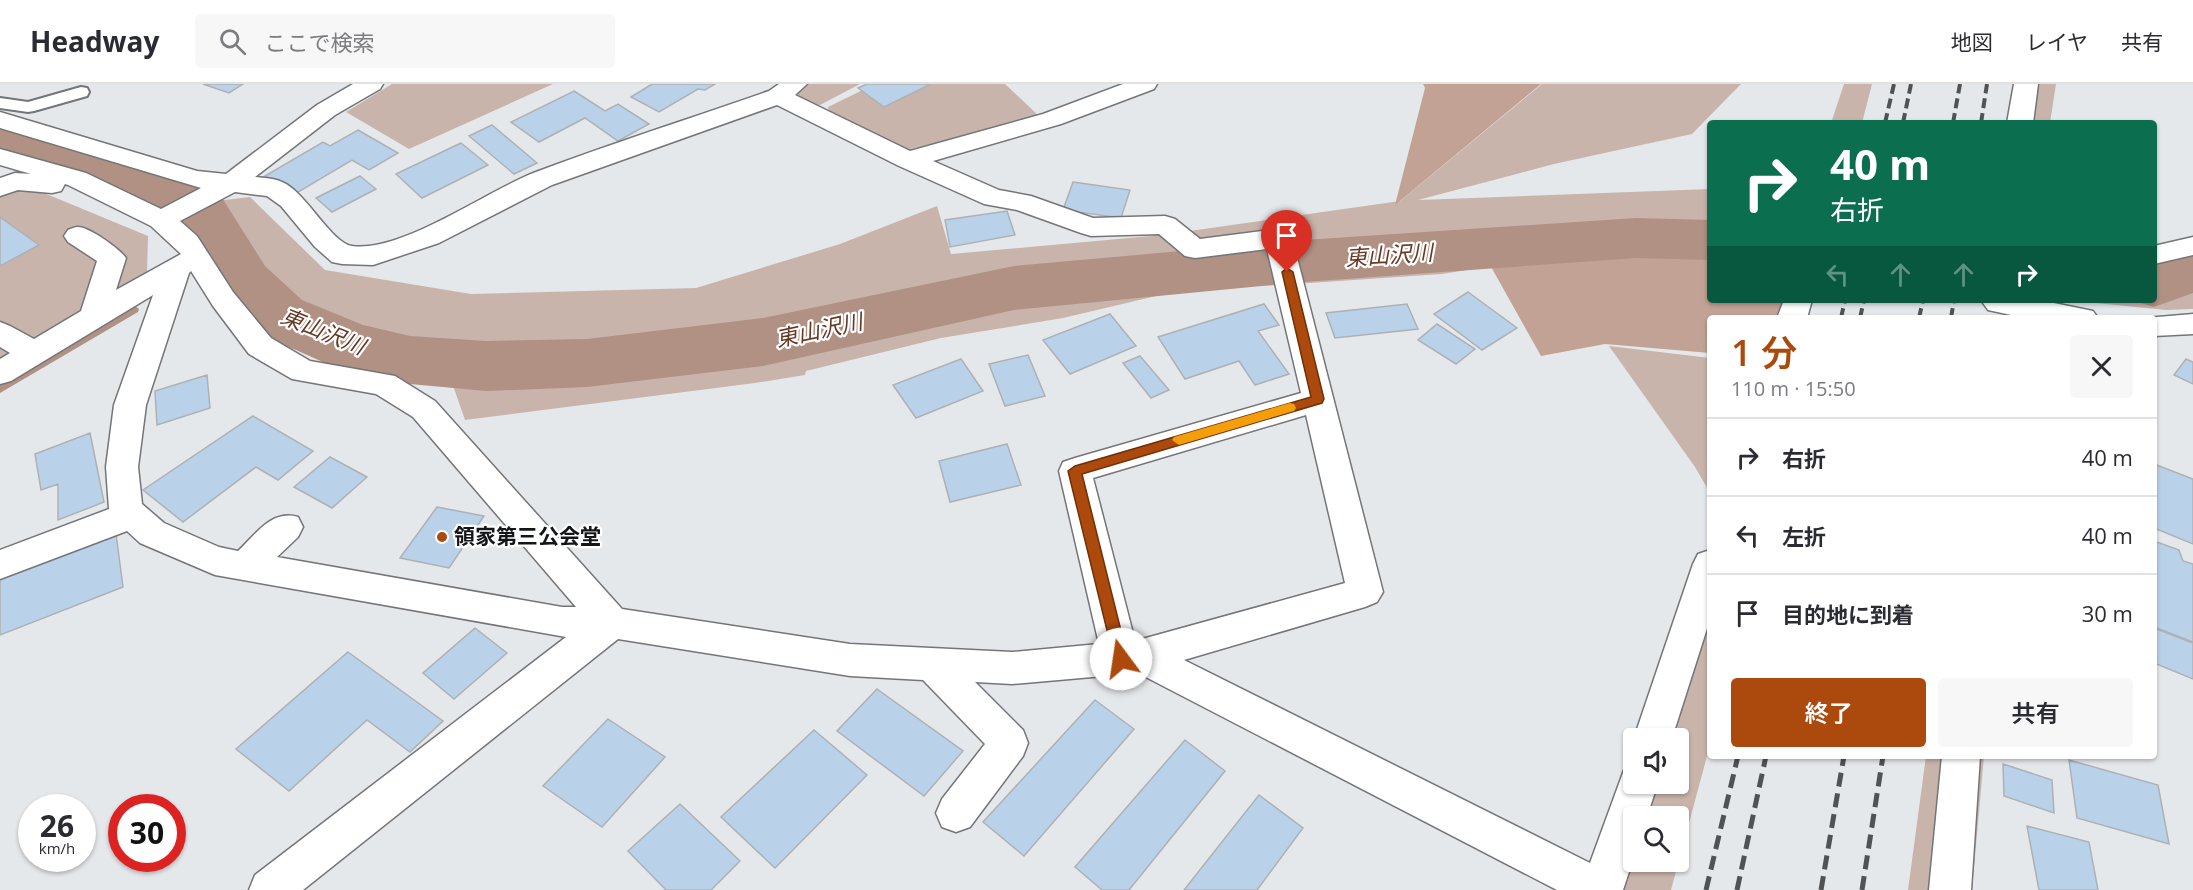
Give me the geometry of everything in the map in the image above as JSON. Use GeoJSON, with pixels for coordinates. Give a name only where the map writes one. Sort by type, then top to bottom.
{"type":"FeatureCollection","features":[{"type":"Feature","properties":{"kind":"street"},"geometry":{"type":"LineString","coordinates":[[161,220],[231,183],[326,110],[371,84]]}},
{"type":"Feature","properties":{"kind":"street"},"geometry":{"type":"LineString","coordinates":[[908,160],[1052,119],[1145,84]]}},
{"type":"Feature","properties":{"kind":"street"},"geometry":{"type":"LineString","coordinates":[[2020,120],[2026,84]]}},
{"type":"Feature","properties":{"kind":"street"},"geometry":{"type":"LineString","coordinates":[[0,120],[195,179],[274,188],[290,200],[325,241],[342,255],[373,256],[429,237],[543,179],[786,90],[908,160],[993,198],[1021,202],[1091,227],[1165,225],[1195,249],[1278,238],[1365,591],[1131,658],[1012,668],[850,660],[612,623],[562,622],[215,561],[152,533],[131,515],[126,510],[122,468],[130,405],[185,262],[187,242],[161,220],[77,179],[0,157]]}},
{"type":"Feature","properties":{"kind":"street"},"geometry":{"type":"LineString","coordinates":[[0,188],[15,181],[102,191]]}},
{"type":"Feature","properties":{"kind":"street"},"geometry":{"type":"LineString","coordinates":[[78,236],[112,258],[94,316]]}},
{"type":"Feature","properties":{"kind":"street"},"geometry":{"type":"LineString","coordinates":[[2157,254],[2193,246]]}},
{"type":"Feature","properties":{"kind":"street"},"geometry":{"type":"LineString","coordinates":[[0,373],[185,262]]}},
{"type":"Feature","properties":{"kind":"street"},"geometry":{"type":"LineString","coordinates":[[185,262],[223,300],[260,346],[303,371],[384,384],[424,409],[612,623]]}},
{"type":"Feature","properties":{"kind":"street"},"geometry":{"type":"LineString","coordinates":[[1998,307],[2060,315]]}},
{"type":"Feature","properties":{"kind":"street"},"geometry":{"type":"LineString","coordinates":[[2157,326],[2193,324]]}},
{"type":"Feature","properties":{"kind":"street"},"geometry":{"type":"LineString","coordinates":[[0,333],[34,353]]}},
{"type":"Feature","properties":{"kind":"street"},"geometry":{"type":"LineString","coordinates":[[1318,399],[1075,471],[1131,658],[1601,890],[1634,794]]}},
{"type":"Feature","properties":{"kind":"street"},"geometry":{"type":"LineString","coordinates":[[0,565],[131,515]]}},
{"type":"Feature","properties":{"kind":"street"},"geometry":{"type":"LineString","coordinates":[[245,566],[285,527]]}},
{"type":"Feature","properties":{"kind":"street"},"geometry":{"type":"LineString","coordinates":[[1656,728],[1707,573]]}},
{"type":"Feature","properties":{"kind":"street"},"geometry":{"type":"LineString","coordinates":[[270,890],[612,623]]}},
{"type":"Feature","properties":{"kind":"street"},"geometry":{"type":"LineString","coordinates":[[932,664],[1010,743],[956,813]]}},
{"type":"Feature","properties":{"kind":"street"},"geometry":{"type":"LineString","coordinates":[[1950,890],[1961,759]]}},
{"type":"Feature","properties":{"kind":"lane"},"geometry":{"type":"LineString","coordinates":[[0,103],[28,106],[81,92]]}},
{"type":"Feature","properties":{"kind":"shaded area"},"geometry":{"type":"Polygon","coordinates":[[[392,84],[553,84],[409,149],[346,112],[392,84]]]}},
{"type":"Feature","properties":{"kind":"shaded area"},"geometry":{"type":"Polygon","coordinates":[[[799,84],[860,84],[820,105],[785,99],[799,84]]]}},
{"type":"Feature","properties":{"kind":"shaded area"},"geometry":{"type":"Polygon","coordinates":[[[875,84],[1005,84],[1040,117],[902,151],[831,122],[828,107],[875,84]]]}},
{"type":"Feature","properties":{"kind":"shaded area"},"geometry":{"type":"Polygon","coordinates":[[[1423,84],[1541,84],[1395,205],[1425,88],[1423,84]]]}},
{"type":"Feature","properties":{"kind":"shaded area"},"geometry":{"type":"Polygon","coordinates":[[[1542,84],[1741,84],[1692,134],[1554,164],[1418,200],[1707,189],[1707,256],[1632,244],[1442,274],[1281,285],[1190,288],[1063,318],[941,338],[806,371],[805,375],[465,420],[451,380],[394,371],[284,347],[241,301],[217,270],[196,230],[194,215],[216,201],[250,197],[325,270],[471,294],[696,288],[840,244],[937,206],[951,254],[1162,235],[1400,201],[1542,84]]]}},
{"type":"Feature","properties":{"kind":"shaded area"},"geometry":{"type":"Polygon","coordinates":[[[1844,84],[1872,84],[1863,120],[1832,120],[1844,84]]]}},
{"type":"Feature","properties":{"kind":"shaded area"},"geometry":{"type":"Polygon","coordinates":[[[2015,84],[2056,84],[2050,120],[2009,120],[2015,84]]]}},
{"type":"Feature","properties":{"kind":"shaded area"},"geometry":{"type":"Polygon","coordinates":[[[15,181],[148,236],[147,274],[0,361],[0,188],[15,181]]]}},
{"type":"Feature","properties":{"kind":"shaded area"},"geometry":{"type":"Polygon","coordinates":[[[2193,246],[2193,309],[2166,310],[2096,303],[2157,303],[2157,253],[2193,246]]]}},
{"type":"Feature","properties":{"kind":"shaded area"},"geometry":{"type":"Polygon","coordinates":[[[1639,247],[1707,256],[1707,303],[1782,303],[1776,315],[1707,315],[1707,353],[1605,344],[1541,356],[1490,265],[1589,251],[1639,247]]]}},
{"type":"Feature","properties":{"kind":"shaded area"},"geometry":{"type":"Polygon","coordinates":[[[2193,247],[2193,283],[2157,294],[2157,267],[2193,247]]]}},
{"type":"Feature","properties":{"kind":"shaded area"},"geometry":{"type":"Polygon","coordinates":[[[1609,346],[1707,358],[1707,488],[1695,467],[1609,346]]]}},
{"type":"Feature","properties":{"kind":"shaded area"},"geometry":{"type":"Polygon","coordinates":[[[1707,586],[1707,756],[1689,823],[1689,806],[1632,806],[1636,794],[1689,794],[1689,728],[1658,728],[1707,586]]]}},
{"type":"Feature","properties":{"kind":"shaded area"},"geometry":{"type":"Polygon","coordinates":[[[1926,759],[1984,759],[1972,890],[1908,890],[1926,759]]]}},
{"type":"Feature","properties":{"kind":"shaded area"},"geometry":{"type":"Polygon","coordinates":[[[1623,834],[1623,872],[1676,872],[1671,890],[1604,890],[1623,834]]]}},
{"type":"Feature","properties":{"kind":"building"},"geometry":{"type":"Polygon","coordinates":[[[203,84],[243,84],[229,93],[203,84]]]}},
{"type":"Feature","properties":{"kind":"building"},"geometry":{"type":"Polygon","coordinates":[[[652,84],[715,84],[705,90],[698,89],[659,112],[631,97],[652,84]]]}},
{"type":"Feature","properties":{"kind":"building"},"geometry":{"type":"Polygon","coordinates":[[[867,84],[931,84],[884,107],[858,88],[867,84]]]}},
{"type":"Feature","properties":{"kind":"building"},"geometry":{"type":"Polygon","coordinates":[[[574,91],[605,111],[618,104],[649,124],[618,141],[585,118],[539,142],[511,122],[574,91]]]}},
{"type":"Feature","properties":{"kind":"building"},"geometry":{"type":"Polygon","coordinates":[[[492,125],[537,163],[514,174],[469,136],[492,125]]]}},
{"type":"Feature","properties":{"kind":"building"},"geometry":{"type":"Polygon","coordinates":[[[358,130],[398,153],[369,170],[352,160],[295,194],[265,176],[323,142],[330,146],[358,130]]]}},
{"type":"Feature","properties":{"kind":"building"},"geometry":{"type":"Polygon","coordinates":[[[461,143],[488,165],[422,198],[396,174],[461,143]]]}},
{"type":"Feature","properties":{"kind":"building"},"geometry":{"type":"Polygon","coordinates":[[[360,176],[376,189],[332,212],[316,198],[360,176]]]}},
{"type":"Feature","properties":{"kind":"building"},"geometry":{"type":"Polygon","coordinates":[[[1073,182],[1130,190],[1121,218],[1063,210],[1073,182]]]}},
{"type":"Feature","properties":{"kind":"building"},"geometry":{"type":"Polygon","coordinates":[[[1007,211],[1015,235],[950,247],[945,220],[1007,211]]]}},
{"type":"Feature","properties":{"kind":"building"},"geometry":{"type":"Polygon","coordinates":[[[0,217],[39,245],[0,266],[0,217]]]}},
{"type":"Feature","properties":{"kind":"building"},"geometry":{"type":"Polygon","coordinates":[[[1468,292],[1517,328],[1482,350],[1434,314],[1468,292]]]}},
{"type":"Feature","properties":{"kind":"building"},"geometry":{"type":"Polygon","coordinates":[[[1264,304],[1279,325],[1258,331],[1289,374],[1255,385],[1239,361],[1185,379],[1158,337],[1264,304]]]}},
{"type":"Feature","properties":{"kind":"building"},"geometry":{"type":"Polygon","coordinates":[[[1407,304],[1418,329],[1335,338],[1326,313],[1407,304]]]}},
{"type":"Feature","properties":{"kind":"building"},"geometry":{"type":"Polygon","coordinates":[[[1110,314],[1136,346],[1070,374],[1043,340],[1110,314]]]}},
{"type":"Feature","properties":{"kind":"building"},"geometry":{"type":"Polygon","coordinates":[[[1437,324],[1475,349],[1456,364],[1418,340],[1437,324]]]}},
{"type":"Feature","properties":{"kind":"building"},"geometry":{"type":"Polygon","coordinates":[[[1028,355],[1045,396],[1005,406],[989,364],[1028,355]]]}},
{"type":"Feature","properties":{"kind":"building"},"geometry":{"type":"Polygon","coordinates":[[[1140,356],[1169,390],[1151,398],[1123,363],[1140,356]]]}},
{"type":"Feature","properties":{"kind":"building"},"geometry":{"type":"Polygon","coordinates":[[[961,359],[983,391],[916,418],[893,385],[961,359]]]}},
{"type":"Feature","properties":{"kind":"building"},"geometry":{"type":"Polygon","coordinates":[[[2186,359],[2193,362],[2193,384],[2174,375],[2186,359]]]}},
{"type":"Feature","properties":{"kind":"building"},"geometry":{"type":"Polygon","coordinates":[[[207,375],[210,408],[157,425],[155,391],[207,375]]]}},
{"type":"Feature","properties":{"kind":"building"},"geometry":{"type":"Polygon","coordinates":[[[253,416],[313,451],[278,480],[256,467],[183,522],[143,490],[253,416]]]}},
{"type":"Feature","properties":{"kind":"building"},"geometry":{"type":"Polygon","coordinates":[[[90,433],[104,502],[58,520],[58,484],[41,490],[35,454],[90,433]]]}},
{"type":"Feature","properties":{"kind":"building"},"geometry":{"type":"Polygon","coordinates":[[[1007,444],[1021,485],[950,502],[939,461],[1007,444]]]}},
{"type":"Feature","properties":{"kind":"building"},"geometry":{"type":"Polygon","coordinates":[[[330,457],[367,477],[332,508],[294,487],[330,457]]]}},
{"type":"Feature","properties":{"kind":"building"},"geometry":{"type":"Polygon","coordinates":[[[2157,465],[2193,479],[2193,544],[2157,529],[2157,465]]]}},
{"type":"Feature","properties":{"kind":"building","name":"領家第三公会堂"},"geometry":{"type":"Polygon","coordinates":[[[437,507],[484,516],[449,568],[400,558],[437,507]]]}},
{"type":"Feature","properties":{"kind":"building"},"geometry":{"type":"Polygon","coordinates":[[[116,534],[123,587],[0,635],[0,578],[116,534]]]}},
{"type":"Feature","properties":{"kind":"building"},"geometry":{"type":"Polygon","coordinates":[[[2157,542],[2179,550],[2183,561],[2193,564],[2193,642],[2157,628],[2157,542]]]}},
{"type":"Feature","properties":{"kind":"building"},"geometry":{"type":"Polygon","coordinates":[[[475,628],[507,653],[454,699],[423,673],[475,628]]]}},
{"type":"Feature","properties":{"kind":"building"},"geometry":{"type":"Polygon","coordinates":[[[2157,629],[2193,643],[2193,679],[2157,664],[2157,629]]]}},
{"type":"Feature","properties":{"kind":"building"},"geometry":{"type":"Polygon","coordinates":[[[348,652],[443,721],[410,752],[367,720],[289,791],[236,749],[348,652]]]}},
{"type":"Feature","properties":{"kind":"building"},"geometry":{"type":"Polygon","coordinates":[[[877,689],[963,751],[924,796],[837,731],[877,689]]]}},
{"type":"Feature","properties":{"kind":"building"},"geometry":{"type":"Polygon","coordinates":[[[1095,700],[1134,729],[1024,856],[983,822],[1095,700]]]}},
{"type":"Feature","properties":{"kind":"building"},"geometry":{"type":"Polygon","coordinates":[[[608,719],[665,757],[602,827],[543,786],[608,719]]]}},
{"type":"Feature","properties":{"kind":"building"},"geometry":{"type":"Polygon","coordinates":[[[814,730],[867,775],[775,868],[721,817],[814,730]]]}},
{"type":"Feature","properties":{"kind":"building"},"geometry":{"type":"Polygon","coordinates":[[[1185,740],[1225,771],[1129,890],[1102,890],[1075,867],[1185,740]]]}},
{"type":"Feature","properties":{"kind":"building"},"geometry":{"type":"Polygon","coordinates":[[[2069,760],[2158,785],[2169,844],[2077,818],[2069,760]]]}},
{"type":"Feature","properties":{"kind":"building"},"geometry":{"type":"Polygon","coordinates":[[[2003,764],[2052,780],[2054,813],[2004,796],[2003,764]]]}},
{"type":"Feature","properties":{"kind":"building"},"geometry":{"type":"Polygon","coordinates":[[[1259,795],[1303,828],[1257,890],[1184,890],[1259,795]]]}},
{"type":"Feature","properties":{"kind":"building"},"geometry":{"type":"Polygon","coordinates":[[[680,804],[740,861],[711,890],[666,890],[628,851],[680,804]]]}},
{"type":"Feature","properties":{"kind":"building"},"geometry":{"type":"Polygon","coordinates":[[[2027,826],[2089,842],[2098,890],[2039,890],[2027,826]]]}},
{"type":"Feature","properties":{"kind":"waterway","name":"東山沢川"},"geometry":{"type":"LineString","coordinates":[[0,138],[152,187],[198,207],[242,281],[279,316],[349,346],[410,360],[486,366],[587,363],[763,342],[1014,288],[1304,261],[1636,238],[1707,240]]}},
{"type":"Feature","properties":{"kind":"waterway","name":"東山沢川"},"geometry":{"type":"LineString","coordinates":[[222,256],[227,253]]}},
{"type":"Feature","properties":{"kind":"waterway","name":"東山沢川"},"geometry":{"type":"LineString","coordinates":[[2157,284],[2193,268]]}},
{"type":"Feature","properties":{"kind":"waterway"},"geometry":{"type":"LineString","coordinates":[[0,389],[134,309]]}},
{"type":"Feature","properties":{"kind":"railway"},"geometry":{"type":"LineString","coordinates":[[1886,120],[1894,84]]}},
{"type":"Feature","properties":{"kind":"railway"},"geometry":{"type":"LineString","coordinates":[[1904,120],[1911,84]]}},
{"type":"Feature","properties":{"kind":"railway"},"geometry":{"type":"LineString","coordinates":[[1954,120],[1960,84]]}},
{"type":"Feature","properties":{"kind":"railway"},"geometry":{"type":"LineString","coordinates":[[1981,120],[1987,84]]}},
{"type":"Feature","properties":{"kind":"railway"},"geometry":{"type":"LineString","coordinates":[[1842,315],[1844,303]]}},
{"type":"Feature","properties":{"kind":"railway"},"geometry":{"type":"LineString","coordinates":[[1861,315],[1863,303]]}},
{"type":"Feature","properties":{"kind":"railway"},"geometry":{"type":"LineString","coordinates":[[1920,315],[1922,303]]}},
{"type":"Feature","properties":{"kind":"railway"},"geometry":{"type":"LineString","coordinates":[[1952,315],[1954,303]]}},
{"type":"Feature","properties":{"kind":"railway"},"geometry":{"type":"LineString","coordinates":[[1706,890],[1737,759]]}},
{"type":"Feature","properties":{"kind":"railway"},"geometry":{"type":"LineString","coordinates":[[1737,890],[1765,759]]}},
{"type":"Feature","properties":{"kind":"railway"},"geometry":{"type":"LineString","coordinates":[[1821,890],[1843,759]]}},
{"type":"Feature","properties":{"kind":"railway"},"geometry":{"type":"LineString","coordinates":[[1862,890],[1883,759]]}},
{"type":"Feature","properties":{"kind":"slow traffic"},"geometry":{"type":"LineString","coordinates":[[1179,440],[1290,408]]}},
{"type":"Feature","properties":{"kind":"place","name":"領家第三公会堂"},"geometry":{"type":"Point","coordinates":[442,537]}},
{"type":"Feature","properties":{"kind":"route"},"geometry":{"type":"LineString","coordinates":[[1121,659],[1075,471],[1318,399],[1287,272]]}}]}
